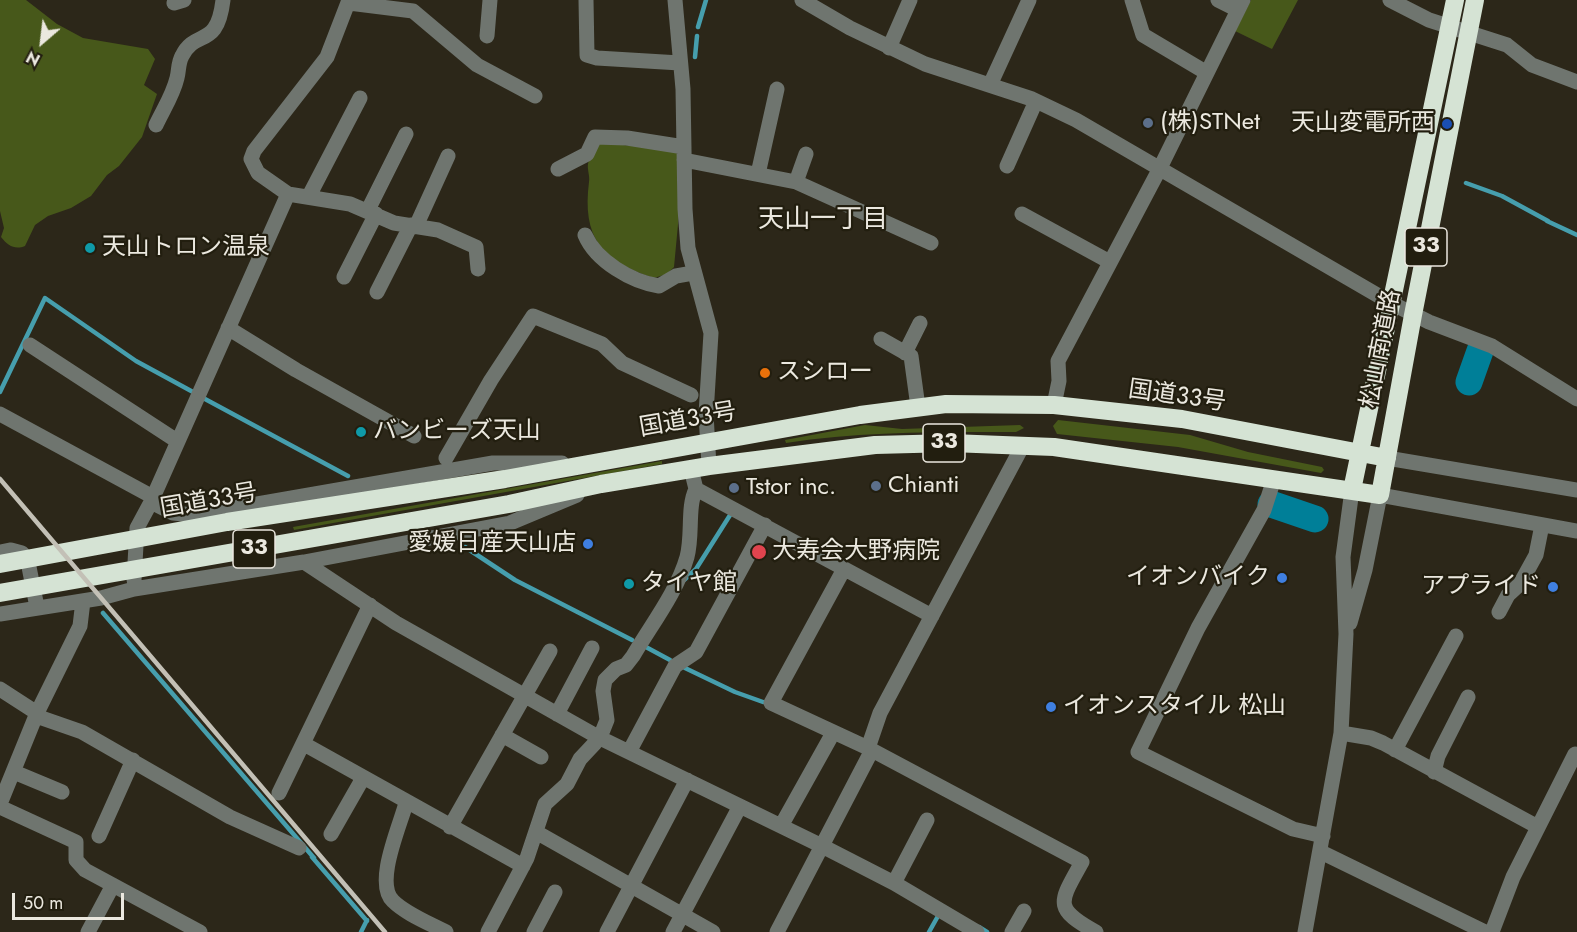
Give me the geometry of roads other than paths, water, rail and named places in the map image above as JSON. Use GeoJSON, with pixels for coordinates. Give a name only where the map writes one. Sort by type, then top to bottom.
{"type":"FeatureCollection","features":[{"type":"Feature","properties":{"kind":"highway","name":"松山南道路"},"geometry":{"type":"LineString","coordinates":[[1352,490],[1455,0]]}},
{"type":"Feature","properties":{"kind":"highway","name":"松山南道路"},"geometry":{"type":"LineString","coordinates":[[1380,495],[1413,315],[1471,33],[1475,0]]}},
{"type":"Feature","properties":{"kind":"highway","name":"国道33号"},"geometry":{"type":"LineString","coordinates":[[0,564],[227,522],[505,479],[860,415],[946,404],[1054,405],[1182,419],[1387,458]]}},
{"type":"Feature","properties":{"kind":"highway","name":"国道33号"},"geometry":{"type":"LineString","coordinates":[[0,593],[509,504],[601,484],[700,468],[875,445],[1054,447],[1380,495]]}},
{"type":"Feature","properties":{"kind":"street"},"geometry":{"type":"LineString","coordinates":[[156,125],[172,92],[182,55],[188,48],[214,32],[221,16],[222,0]]}},
{"type":"Feature","properties":{"kind":"street"},"geometry":{"type":"LineString","coordinates":[[487,36],[490,0]]}},
{"type":"Feature","properties":{"kind":"street"},"geometry":{"type":"LineString","coordinates":[[586,0],[587,55],[597,58],[680,63]]}},
{"type":"Feature","properties":{"kind":"street"},"geometry":{"type":"LineString","coordinates":[[488,932],[523,866],[545,804],[567,784],[580,759],[598,737],[607,720],[603,691],[605,680],[616,669],[626,665],[633,656],[684,567],[692,537],[693,517],[690,501],[696,489],[708,443],[705,414],[711,333],[693,273],[685,209],[680,63],[675,0]]}},
{"type":"Feature","properties":{"kind":"street"},"geometry":{"type":"LineString","coordinates":[[889,48],[910,0]]}},
{"type":"Feature","properties":{"kind":"street"},"geometry":{"type":"LineString","coordinates":[[990,85],[1029,0]]}},
{"type":"Feature","properties":{"kind":"street"},"geometry":{"type":"LineString","coordinates":[[1132,0],[1143,35],[1207,74]]}},
{"type":"Feature","properties":{"kind":"street"},"geometry":{"type":"LineString","coordinates":[[1054,405],[1059,381],[1058,361],[1159,170],[1240,5],[1218,0]]}},
{"type":"Feature","properties":{"kind":"street"},"geometry":{"type":"LineString","coordinates":[[1390,0],[1429,20],[1507,45],[1532,65],[1577,82]]}},
{"type":"Feature","properties":{"kind":"street"},"geometry":{"type":"LineString","coordinates":[[478,269],[476,247],[438,230],[394,223],[350,204],[288,194],[258,173],[251,159],[268,130],[327,57],[349,1],[413,10],[477,65],[536,96]]}},
{"type":"Feature","properties":{"kind":"street"},"geometry":{"type":"LineString","coordinates":[[805,1],[889,48],[962,78],[1036,101],[1076,120],[1390,303],[1413,315],[1492,346],[1577,399]]}},
{"type":"Feature","properties":{"kind":"street"},"geometry":{"type":"LineString","coordinates":[[758,174],[777,89]]}},
{"type":"Feature","properties":{"kind":"street"},"geometry":{"type":"LineString","coordinates":[[309,196],[360,98]]}},
{"type":"Feature","properties":{"kind":"street"},"geometry":{"type":"LineString","coordinates":[[1007,166],[1036,101]]}},
{"type":"Feature","properties":{"kind":"street"},"geometry":{"type":"LineString","coordinates":[[344,277],[406,134]]}},
{"type":"Feature","properties":{"kind":"street"},"geometry":{"type":"LineString","coordinates":[[558,170],[587,154],[595,137],[627,138],[758,174],[796,182],[931,243]]}},
{"type":"Feature","properties":{"kind":"street"},"geometry":{"type":"LineString","coordinates":[[796,182],[806,154]]}},
{"type":"Feature","properties":{"kind":"street"},"geometry":{"type":"LineString","coordinates":[[377,292],[448,156]]}},
{"type":"Feature","properties":{"kind":"street"},"geometry":{"type":"LineString","coordinates":[[134,589],[137,528],[288,194]]}},
{"type":"Feature","properties":{"kind":"street"},"geometry":{"type":"LineString","coordinates":[[1022,214],[1110,262]]}},
{"type":"Feature","properties":{"kind":"street"},"geometry":{"type":"LineString","coordinates":[[585,235],[590,246],[600,256],[616,268],[648,285],[659,286],[676,276],[693,273]]}},
{"type":"Feature","properties":{"kind":"street"},"geometry":{"type":"LineString","coordinates":[[446,458],[490,380],[533,316],[602,344],[622,363],[691,395]]}},
{"type":"Feature","properties":{"kind":"street"},"geometry":{"type":"LineString","coordinates":[[905,353],[920,323]]}},
{"type":"Feature","properties":{"kind":"street"},"geometry":{"type":"LineString","coordinates":[[228,327],[296,370],[414,436]]}},
{"type":"Feature","properties":{"kind":"street"},"geometry":{"type":"LineString","coordinates":[[881,339],[911,356],[918,407]]}},
{"type":"Feature","properties":{"kind":"street"},"geometry":{"type":"LineString","coordinates":[[30,345],[177,441]]}},
{"type":"Feature","properties":{"kind":"street"},"geometry":{"type":"LineString","coordinates":[[0,414],[173,513],[194,515],[493,463],[596,463]]}},
{"type":"Feature","properties":{"kind":"street"},"geometry":{"type":"LineString","coordinates":[[777,932],[870,749],[880,713],[1023,445]]}},
{"type":"Feature","properties":{"kind":"street"},"geometry":{"type":"LineString","coordinates":[[1387,458],[1577,490]]}},
{"type":"Feature","properties":{"kind":"street"},"geometry":{"type":"LineString","coordinates":[[1274,479],[1260,518],[1198,628],[1138,752],[1293,829],[1323,836]]}},
{"type":"Feature","properties":{"kind":"street"},"geometry":{"type":"LineString","coordinates":[[0,614],[83,601],[134,589],[304,562],[510,523],[601,484]]}},
{"type":"Feature","properties":{"kind":"street"},"geometry":{"type":"LineString","coordinates":[[696,489],[932,616]]}},
{"type":"Feature","properties":{"kind":"street"},"geometry":{"type":"LineString","coordinates":[[1305,932],[1341,733],[1346,634],[1343,557],[1352,490]]}},
{"type":"Feature","properties":{"kind":"street"},"geometry":{"type":"LineString","coordinates":[[1346,634],[1365,570],[1380,495],[1577,531]]}},
{"type":"Feature","properties":{"kind":"street"},"geometry":{"type":"LineString","coordinates":[[629,752],[675,666],[696,652],[765,525]]}},
{"type":"Feature","properties":{"kind":"street"},"geometry":{"type":"LineString","coordinates":[[1499,612],[1508,595],[1520,584],[1536,555],[1542,525]]}},
{"type":"Feature","properties":{"kind":"street"},"geometry":{"type":"LineString","coordinates":[[0,552],[11,550],[22,553],[28,562],[37,607]]}},
{"type":"Feature","properties":{"kind":"street"},"geometry":{"type":"LineString","coordinates":[[304,562],[370,606],[556,714],[598,737],[822,846],[977,932]]}},
{"type":"Feature","properties":{"kind":"street"},"geometry":{"type":"LineString","coordinates":[[844,569],[771,703],[870,749],[1082,862],[1065,894],[1063,903],[1074,928],[1096,932]]}},
{"type":"Feature","properties":{"kind":"street"},"geometry":{"type":"LineString","coordinates":[[83,601],[80,626],[36,715],[0,805],[76,842],[76,861],[80,866],[200,932]]}},
{"type":"Feature","properties":{"kind":"street"},"geometry":{"type":"LineString","coordinates":[[279,793],[304,744],[317,710],[370,606]]}},
{"type":"Feature","properties":{"kind":"street"},"geometry":{"type":"LineString","coordinates":[[1395,750],[1456,636]]}},
{"type":"Feature","properties":{"kind":"street"},"geometry":{"type":"LineString","coordinates":[[556,714],[592,648]]}},
{"type":"Feature","properties":{"kind":"street"},"geometry":{"type":"LineString","coordinates":[[450,827],[550,651]]}},
{"type":"Feature","properties":{"kind":"street"},"geometry":{"type":"LineString","coordinates":[[0,689],[28,705],[36,715],[68,725],[133,760],[156,776],[220,812],[299,848]]}},
{"type":"Feature","properties":{"kind":"street"},"geometry":{"type":"LineString","coordinates":[[1434,772],[1437,756],[1468,697]]}},
{"type":"Feature","properties":{"kind":"street"},"geometry":{"type":"LineString","coordinates":[[781,826],[833,733]]}},
{"type":"Feature","properties":{"kind":"street"},"geometry":{"type":"LineString","coordinates":[[1341,733],[1371,738],[1538,827]]}},
{"type":"Feature","properties":{"kind":"street"},"geometry":{"type":"LineString","coordinates":[[502,735],[542,757]]}},
{"type":"Feature","properties":{"kind":"street"},"geometry":{"type":"LineString","coordinates":[[304,744],[406,803],[523,866]]}},
{"type":"Feature","properties":{"kind":"street"},"geometry":{"type":"LineString","coordinates":[[1492,932],[1512,877],[1575,754],[1577,755]]}},
{"type":"Feature","properties":{"kind":"street"},"geometry":{"type":"LineString","coordinates":[[99,836],[133,760]]}},
{"type":"Feature","properties":{"kind":"street"},"geometry":{"type":"LineString","coordinates":[[14,772],[62,792]]}},
{"type":"Feature","properties":{"kind":"street"},"geometry":{"type":"LineString","coordinates":[[332,823],[363,778]]}},
{"type":"Feature","properties":{"kind":"street"},"geometry":{"type":"LineString","coordinates":[[607,932],[687,780]]}},
{"type":"Feature","properties":{"kind":"street"},"geometry":{"type":"LineString","coordinates":[[406,803],[387,870],[387,893],[394,902],[446,932]]}},
{"type":"Feature","properties":{"kind":"street"},"geometry":{"type":"LineString","coordinates":[[673,932],[740,806]]}},
{"type":"Feature","properties":{"kind":"street"},"geometry":{"type":"LineString","coordinates":[[894,884],[927,820]]}},
{"type":"Feature","properties":{"kind":"street"},"geometry":{"type":"LineString","coordinates":[[536,832],[681,916],[713,932]]}},
{"type":"Feature","properties":{"kind":"street"},"geometry":{"type":"LineString","coordinates":[[1321,852],[1485,932]]}},
{"type":"Feature","properties":{"kind":"street"},"geometry":{"type":"LineString","coordinates":[[88,932],[113,885]]}},
{"type":"Feature","properties":{"kind":"street"},"geometry":{"type":"LineString","coordinates":[[534,932],[555,892]]}},
{"type":"Feature","properties":{"kind":"street"},"geometry":{"type":"LineString","coordinates":[[1012,932],[1024,910]]}},
{"type":"Feature","properties":{"kind":"waterway"},"geometry":{"type":"LineString","coordinates":[[698,27],[706,0]]}},
{"type":"Feature","properties":{"kind":"waterway"},"geometry":{"type":"LineString","coordinates":[[695,57],[697,36]]}},
{"type":"Feature","properties":{"kind":"waterway"},"geometry":{"type":"LineString","coordinates":[[1466,183],[1502,196],[1548,221]]}},
{"type":"Feature","properties":{"kind":"waterway"},"geometry":{"type":"LineString","coordinates":[[1547,221],[1577,235]]}},
{"type":"Feature","properties":{"kind":"waterway"},"geometry":{"type":"LineString","coordinates":[[0,392],[45,298],[136,361],[193,392]]}},
{"type":"Feature","properties":{"kind":"waterway"},"geometry":{"type":"LineString","coordinates":[[1469,382],[1480,351]]}},
{"type":"Feature","properties":{"kind":"waterway"},"geometry":{"type":"LineString","coordinates":[[205,399],[348,476]]}},
{"type":"Feature","properties":{"kind":"waterway"},"geometry":{"type":"LineString","coordinates":[[1271,504],[1315,519]]}},
{"type":"Feature","properties":{"kind":"waterway"},"geometry":{"type":"LineString","coordinates":[[684,580],[696,569],[732,512]]}},
{"type":"Feature","properties":{"kind":"waterway"},"geometry":{"type":"LineString","coordinates":[[465,547],[515,580],[632,640]]}},
{"type":"Feature","properties":{"kind":"waterway"},"geometry":{"type":"LineString","coordinates":[[103,613],[314,858]]}},
{"type":"Feature","properties":{"kind":"waterway"},"geometry":{"type":"LineString","coordinates":[[644,646],[670,660]]}},
{"type":"Feature","properties":{"kind":"waterway"},"geometry":{"type":"LineString","coordinates":[[685,668],[735,692],[763,702]]}},
{"type":"Feature","properties":{"kind":"waterway"},"geometry":{"type":"LineString","coordinates":[[312,857],[367,921]]}},
{"type":"Feature","properties":{"kind":"waterway"},"geometry":{"type":"LineString","coordinates":[[929,932],[938,916]]}},
{"type":"Feature","properties":{"kind":"waterway"},"geometry":{"type":"LineString","coordinates":[[361,932],[367,920]]}},
{"type":"Feature","properties":{"kind":"waterway"},"geometry":{"type":"LineString","coordinates":[[979,927],[987,932]]}},
{"type":"Feature","properties":{"kind":"railway"},"geometry":{"type":"LineString","coordinates":[[0,479],[385,932]]}},
{"type":"Feature","properties":{"kind":"place","name":"(株)STNet"},"geometry":{"type":"Point","coordinates":[1148,123]}},
{"type":"Feature","properties":{"kind":"place","name":"天山変電所西"},"geometry":{"type":"Point","coordinates":[1447,124]}},
{"type":"Feature","properties":{"kind":"place","name":"天山トロン温泉"},"geometry":{"type":"Point","coordinates":[90,248]}},
{"type":"Feature","properties":{"kind":"place","name":"スシロー"},"geometry":{"type":"Point","coordinates":[765,373]}},
{"type":"Feature","properties":{"kind":"place","name":"バンビーズ天山"},"geometry":{"type":"Point","coordinates":[361,432]}},
{"type":"Feature","properties":{"kind":"place","name":"Chianti"},"geometry":{"type":"Point","coordinates":[876,486]}},
{"type":"Feature","properties":{"kind":"place","name":"Tstor inc."},"geometry":{"type":"Point","coordinates":[734,488]}},
{"type":"Feature","properties":{"kind":"place","name":"愛媛日産天山店"},"geometry":{"type":"Point","coordinates":[588,544]}},
{"type":"Feature","properties":{"kind":"place","name":"大寿会大野病院"},"geometry":{"type":"Point","coordinates":[759,552]}},
{"type":"Feature","properties":{"kind":"place","name":"イオンバイク"},"geometry":{"type":"Point","coordinates":[1282,578]}},
{"type":"Feature","properties":{"kind":"place","name":"タイヤ館"},"geometry":{"type":"Point","coordinates":[629,584]}},
{"type":"Feature","properties":{"kind":"place","name":"アプライド"},"geometry":{"type":"Point","coordinates":[1553,587]}},
{"type":"Feature","properties":{"kind":"place","name":"イオンスタイル 松山"},"geometry":{"type":"Point","coordinates":[1051,707]}},
{"type":"Feature","properties":{"kind":"district","name":"天山一丁目"},"geometry":{"type":"Point","coordinates":[823,221]}}]}
